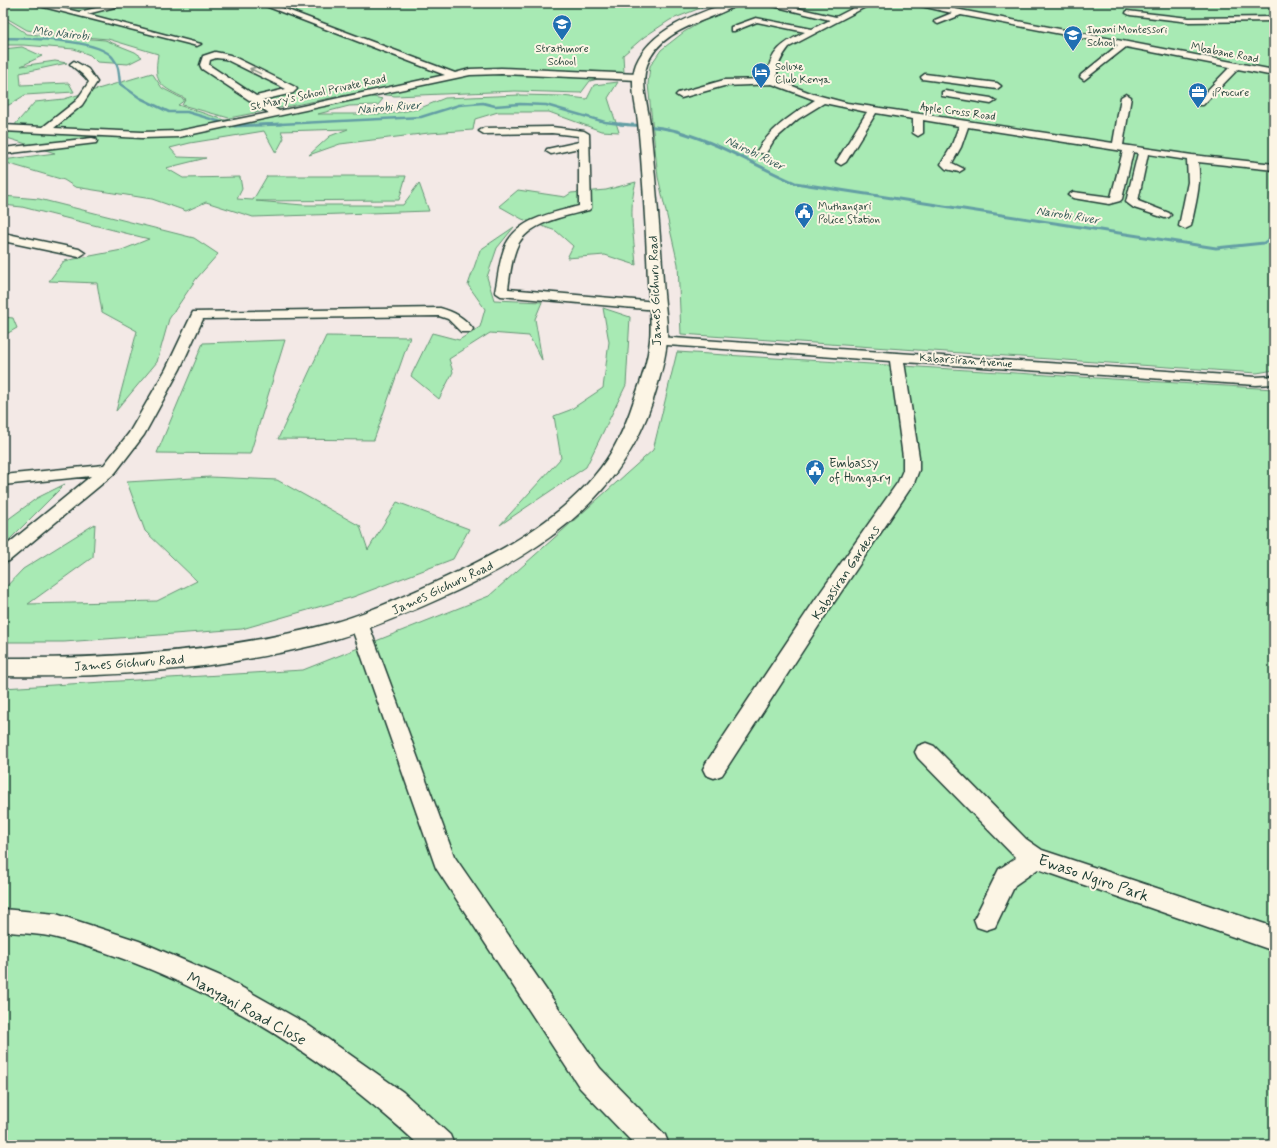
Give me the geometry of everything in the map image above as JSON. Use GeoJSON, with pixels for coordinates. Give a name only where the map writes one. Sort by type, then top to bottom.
{"type":"FeatureCollection","features":[{"type":"Feature","properties":{"kind":"main road","name":"James Gichuru Road"},"geometry":{"type":"LineString","coordinates":[[3,667],[38,668],[156,663],[313,637],[382,615],[476,574],[525,545],[562,517],[603,478],[618,457],[638,420],[651,377],[658,341],[655,264],[644,128],[638,77],[643,61],[659,41],[696,20],[735,3]]}},
{"type":"Feature","properties":{"kind":"street"},"geometry":{"type":"LineString","coordinates":[[32,3],[197,44]]}},
{"type":"Feature","properties":{"kind":"street"},"geometry":{"type":"LineString","coordinates":[[77,14],[127,3]]}},
{"type":"Feature","properties":{"kind":"street"},"geometry":{"type":"LineString","coordinates":[[262,3],[454,75]]}},
{"type":"Feature","properties":{"kind":"street"},"geometry":{"type":"LineString","coordinates":[[765,3],[837,19]]}},
{"type":"Feature","properties":{"kind":"street"},"geometry":{"type":"LineString","coordinates":[[681,95],[724,83],[773,81],[772,69],[780,52],[792,41],[869,3]]}},
{"type":"Feature","properties":{"kind":"street","name":"Mbabane Road"},"geometry":{"type":"LineString","coordinates":[[917,3],[1036,30],[1124,44],[1274,73]]}},
{"type":"Feature","properties":{"kind":"street"},"geometry":{"type":"LineString","coordinates":[[846,14],[858,18],[869,12]]}},
{"type":"Feature","properties":{"kind":"street"},"geometry":{"type":"LineString","coordinates":[[938,22],[958,12]]}},
{"type":"Feature","properties":{"kind":"street"},"geometry":{"type":"LineString","coordinates":[[1130,13],[1189,20],[1274,19]]}},
{"type":"Feature","properties":{"kind":"street"},"geometry":{"type":"LineString","coordinates":[[965,21],[974,16]]}},
{"type":"Feature","properties":{"kind":"street"},"geometry":{"type":"LineString","coordinates":[[734,29],[756,20],[812,31]]}},
{"type":"Feature","properties":{"kind":"street"},"geometry":{"type":"LineString","coordinates":[[1084,77],[1124,44]]}},
{"type":"Feature","properties":{"kind":"street"},"geometry":{"type":"LineString","coordinates":[[256,100],[290,91],[292,89],[227,57],[215,55],[206,58],[205,68],[277,114]]}},
{"type":"Feature","properties":{"kind":"street"},"geometry":{"type":"LineString","coordinates":[[45,130],[85,96],[93,82],[86,71],[74,64]]}},
{"type":"Feature","properties":{"kind":"street"},"geometry":{"type":"LineString","coordinates":[[1200,103],[1236,66]]}},
{"type":"Feature","properties":{"kind":"street","name":"St Mary's School Private Road"},"geometry":{"type":"LineString","coordinates":[[3,128],[142,135],[190,133],[470,72],[638,77]]}},
{"type":"Feature","properties":{"kind":"street"},"geometry":{"type":"LineString","coordinates":[[925,77],[997,85],[985,119]]}},
{"type":"Feature","properties":{"kind":"street","name":"Apple Cross Road"},"geometry":{"type":"LineString","coordinates":[[773,81],[812,97],[873,110],[964,124],[985,119],[1129,148],[1192,158],[1274,167]]}},
{"type":"Feature","properties":{"kind":"street"},"geometry":{"type":"LineString","coordinates":[[945,94],[991,101]]}},
{"type":"Feature","properties":{"kind":"street"},"geometry":{"type":"LineString","coordinates":[[790,112],[812,97]]}},
{"type":"Feature","properties":{"kind":"street"},"geometry":{"type":"LineString","coordinates":[[1118,146],[1126,97]]}},
{"type":"Feature","properties":{"kind":"street"},"geometry":{"type":"LineString","coordinates":[[810,118],[826,101]]}},
{"type":"Feature","properties":{"kind":"street"},"geometry":{"type":"LineString","coordinates":[[762,151],[770,138],[795,117],[826,101]]}},
{"type":"Feature","properties":{"kind":"street"},"geometry":{"type":"LineString","coordinates":[[841,162],[873,110]]}},
{"type":"Feature","properties":{"kind":"street"},"geometry":{"type":"LineString","coordinates":[[918,117],[918,133]]}},
{"type":"Feature","properties":{"kind":"street"},"geometry":{"type":"LineString","coordinates":[[959,169],[950,167],[946,164],[956,147],[964,124]]}},
{"type":"Feature","properties":{"kind":"street"},"geometry":{"type":"LineString","coordinates":[[16,149],[25,129]]}},
{"type":"Feature","properties":{"kind":"street"},"geometry":{"type":"LineString","coordinates":[[484,131],[533,129],[580,132],[584,134],[585,208],[545,218],[520,235],[510,249],[501,292],[657,306]]}},
{"type":"Feature","properties":{"kind":"street"},"geometry":{"type":"LineString","coordinates":[[3,151],[142,135]]}},
{"type":"Feature","properties":{"kind":"street"},"geometry":{"type":"LineString","coordinates":[[551,151],[584,144]]}},
{"type":"Feature","properties":{"kind":"street"},"geometry":{"type":"LineString","coordinates":[[1073,195],[1109,201],[1116,199],[1129,148]]}},
{"type":"Feature","properties":{"kind":"street"},"geometry":{"type":"LineString","coordinates":[[16,149],[37,159]]}},
{"type":"Feature","properties":{"kind":"street"},"geometry":{"type":"LineString","coordinates":[[1144,150],[1132,202],[1138,206],[1165,215]]}},
{"type":"Feature","properties":{"kind":"street"},"geometry":{"type":"LineString","coordinates":[[1185,226],[1192,186],[1194,162],[1192,158]]}},
{"type":"Feature","properties":{"kind":"street"},"geometry":{"type":"LineString","coordinates":[[3,237],[79,253]]}},
{"type":"Feature","properties":{"kind":"street"},"geometry":{"type":"LineString","coordinates":[[3,557],[109,469],[136,434],[173,369],[198,315],[440,312],[453,316],[466,329]]}},
{"type":"Feature","properties":{"kind":"street","name":"Kabarsiran Avenue"},"geometry":{"type":"LineString","coordinates":[[658,341],[1256,381],[1274,380]]}},
{"type":"Feature","properties":{"kind":"street","name":"Kabasiran Gardens"},"geometry":{"type":"LineString","coordinates":[[714,769],[822,605],[906,483],[911,470],[911,457],[896,356]]}},
{"type":"Feature","properties":{"kind":"street"},"geometry":{"type":"LineString","coordinates":[[3,480],[109,469]]}},
{"type":"Feature","properties":{"kind":"street"},"geometry":{"type":"LineString","coordinates":[[359,623],[444,861],[590,1078],[655,1145]]}},
{"type":"Feature","properties":{"kind":"street","name":"Ewaso Ngiro Park"},"geometry":{"type":"LineString","coordinates":[[926,752],[1018,846],[1035,858],[1274,939]]}},
{"type":"Feature","properties":{"kind":"street"},"geometry":{"type":"LineString","coordinates":[[986,919],[1007,877],[1035,858]]}},
{"type":"Feature","properties":{"kind":"street","name":"Manyani Road Close"},"geometry":{"type":"LineString","coordinates":[[3,920],[56,926],[139,953],[216,987],[296,1032],[394,1102],[440,1145]]}},
{"type":"Feature","properties":{"kind":"green space"},"geometry":{"type":"Polygon","coordinates":[[[3,3],[713,3],[670,20],[644,37],[623,55],[624,73],[628,79],[598,79],[590,81],[581,93],[515,91],[395,96],[361,92],[229,118],[182,105],[186,99],[170,91],[158,78],[158,54],[108,39],[48,34],[27,30],[3,16],[3,3]]]}},
{"type":"Feature","properties":{"kind":"green space"},"geometry":{"type":"Polygon","coordinates":[[[747,3],[1274,3],[1274,370],[1257,373],[681,334],[678,264],[658,177],[648,84],[650,66],[661,50],[684,32],[703,21],[747,3]]]}},
{"type":"Feature","properties":{"kind":"green space"},"geometry":{"type":"Polygon","coordinates":[[[3,18],[27,34],[105,40],[135,52],[142,57],[128,64],[97,62],[90,55],[74,49],[3,45],[3,18]]]}},
{"type":"Feature","properties":{"kind":"green space"},"geometry":{"type":"Polygon","coordinates":[[[22,47],[42,56],[21,66],[55,61],[67,63],[20,73],[21,85],[69,83],[74,92],[25,95],[9,105],[3,105],[3,49],[22,47]]]}},
{"type":"Feature","properties":{"kind":"green space"},"geometry":{"type":"Polygon","coordinates":[[[152,73],[162,88],[185,100],[178,105],[225,120],[257,116],[358,94],[383,99],[378,105],[349,106],[318,114],[388,114],[418,109],[445,98],[520,95],[562,96],[587,99],[594,85],[618,82],[608,98],[619,132],[601,131],[549,112],[498,112],[475,119],[473,130],[429,133],[340,144],[309,155],[330,136],[348,129],[281,131],[284,138],[276,153],[264,131],[190,143],[170,148],[178,157],[206,158],[166,168],[183,178],[240,177],[242,189],[237,199],[253,200],[267,176],[406,176],[399,200],[256,201],[303,205],[403,205],[419,183],[429,211],[253,217],[206,202],[186,211],[152,199],[75,187],[64,180],[3,162],[3,160],[55,153],[4,137],[35,102],[64,99],[152,73]]]}},
{"type":"Feature","properties":{"kind":"green space"},"geometry":{"type":"Polygon","coordinates":[[[636,182],[632,202],[632,213],[636,265],[605,255],[567,258],[573,246],[556,231],[522,219],[499,206],[518,190],[565,197],[571,193],[606,190],[636,182]]]}},
{"type":"Feature","properties":{"kind":"green space"},"geometry":{"type":"Polygon","coordinates":[[[3,196],[39,199],[194,238],[218,254],[196,279],[169,319],[157,362],[116,411],[137,331],[102,312],[97,283],[49,281],[64,261],[122,250],[149,239],[22,207],[3,205],[3,196]]]}},
{"type":"Feature","properties":{"kind":"green space"},"geometry":{"type":"Polygon","coordinates":[[[514,227],[497,248],[487,277],[494,300],[542,302],[535,319],[542,360],[529,336],[490,333],[449,359],[453,372],[439,399],[411,376],[432,333],[459,340],[480,327],[485,309],[468,285],[480,250],[514,227]]]}},
{"type":"Feature","properties":{"kind":"green space"},"geometry":{"type":"Polygon","coordinates":[[[603,308],[630,317],[626,385],[586,467],[500,525],[561,458],[554,416],[570,410],[603,388],[609,342],[603,308]]]}},
{"type":"Feature","properties":{"kind":"green space"},"geometry":{"type":"Polygon","coordinates":[[[3,317],[13,318],[17,328],[3,336],[3,317]]]}},
{"type":"Feature","properties":{"kind":"green space"},"geometry":{"type":"Polygon","coordinates":[[[326,336],[410,337],[374,440],[278,439],[326,336]]]}},
{"type":"Feature","properties":{"kind":"green space"},"geometry":{"type":"Polygon","coordinates":[[[285,340],[250,454],[157,453],[203,343],[285,340]]]}},
{"type":"Feature","properties":{"kind":"green space"},"geometry":{"type":"Polygon","coordinates":[[[677,352],[1274,389],[1274,1145],[3,1145],[3,688],[303,670],[489,596],[653,450],[677,352]]]}},
{"type":"Feature","properties":{"kind":"green space"},"geometry":{"type":"Polygon","coordinates":[[[210,477],[277,480],[360,526],[368,550],[397,502],[469,529],[453,559],[353,597],[242,629],[64,642],[3,642],[3,590],[23,569],[95,524],[93,557],[28,604],[157,601],[197,581],[145,531],[127,482],[210,477]]]}},
{"type":"Feature","properties":{"kind":"green space"},"geometry":{"type":"Polygon","coordinates":[[[65,484],[3,546],[3,523],[37,498],[65,484]]]}},
{"type":"Feature","properties":{"kind":"waterway","name":"Mto Nairobi"},"geometry":{"type":"LineString","coordinates":[[3,38],[44,39],[78,43],[105,51],[113,58],[118,67],[120,84],[140,98],[169,112],[187,112],[231,125]]}},
{"type":"Feature","properties":{"kind":"waterway","name":"Nairobi River"},"geometry":{"type":"LineString","coordinates":[[274,124],[421,117],[459,105],[483,103],[495,106],[520,104],[546,105],[605,122],[621,124]]}},
{"type":"Feature","properties":{"kind":"waterway","name":"Nairobi River"},"geometry":{"type":"LineString","coordinates":[[227,124],[231,125]]}},
{"type":"Feature","properties":{"kind":"waterway","name":"Nairobi River"},"geometry":{"type":"LineString","coordinates":[[231,125],[274,124]]}},
{"type":"Feature","properties":{"kind":"waterway","name":"Nairobi River"},"geometry":{"type":"LineString","coordinates":[[260,125],[274,124]]}},
{"type":"Feature","properties":{"kind":"waterway","name":"Nairobi River"},"geometry":{"type":"LineString","coordinates":[[274,124],[281,124]]}},
{"type":"Feature","properties":{"kind":"waterway","name":"Nairobi River"},"geometry":{"type":"LineString","coordinates":[[621,124],[666,128],[695,137],[724,149],[795,183],[1216,248],[1264,243],[1274,236]]}},
{"type":"Feature","properties":{"kind":"waterway","name":"Nairobi River"},"geometry":{"type":"LineString","coordinates":[[621,124],[628,125]]}},
{"type":"Feature","properties":{"kind":"place","name":"Strathmore School"},"geometry":{"type":"Point","coordinates":[562,41]}},
{"type":"Feature","properties":{"kind":"place","name":"Imani Montessori School"},"geometry":{"type":"Point","coordinates":[1073,52]}},
{"type":"Feature","properties":{"kind":"place","name":"Soluxe Club Kenya"},"geometry":{"type":"Point","coordinates":[761,89]}},
{"type":"Feature","properties":{"kind":"place","name":"iProcure"},"geometry":{"type":"Point","coordinates":[1198,109]}},
{"type":"Feature","properties":{"kind":"place","name":"Muthangari Police Station"},"geometry":{"type":"Point","coordinates":[804,229]}},
{"type":"Feature","properties":{"kind":"place","name":"Embassy of Hungary"},"geometry":{"type":"Point","coordinates":[815,486]}}]}
